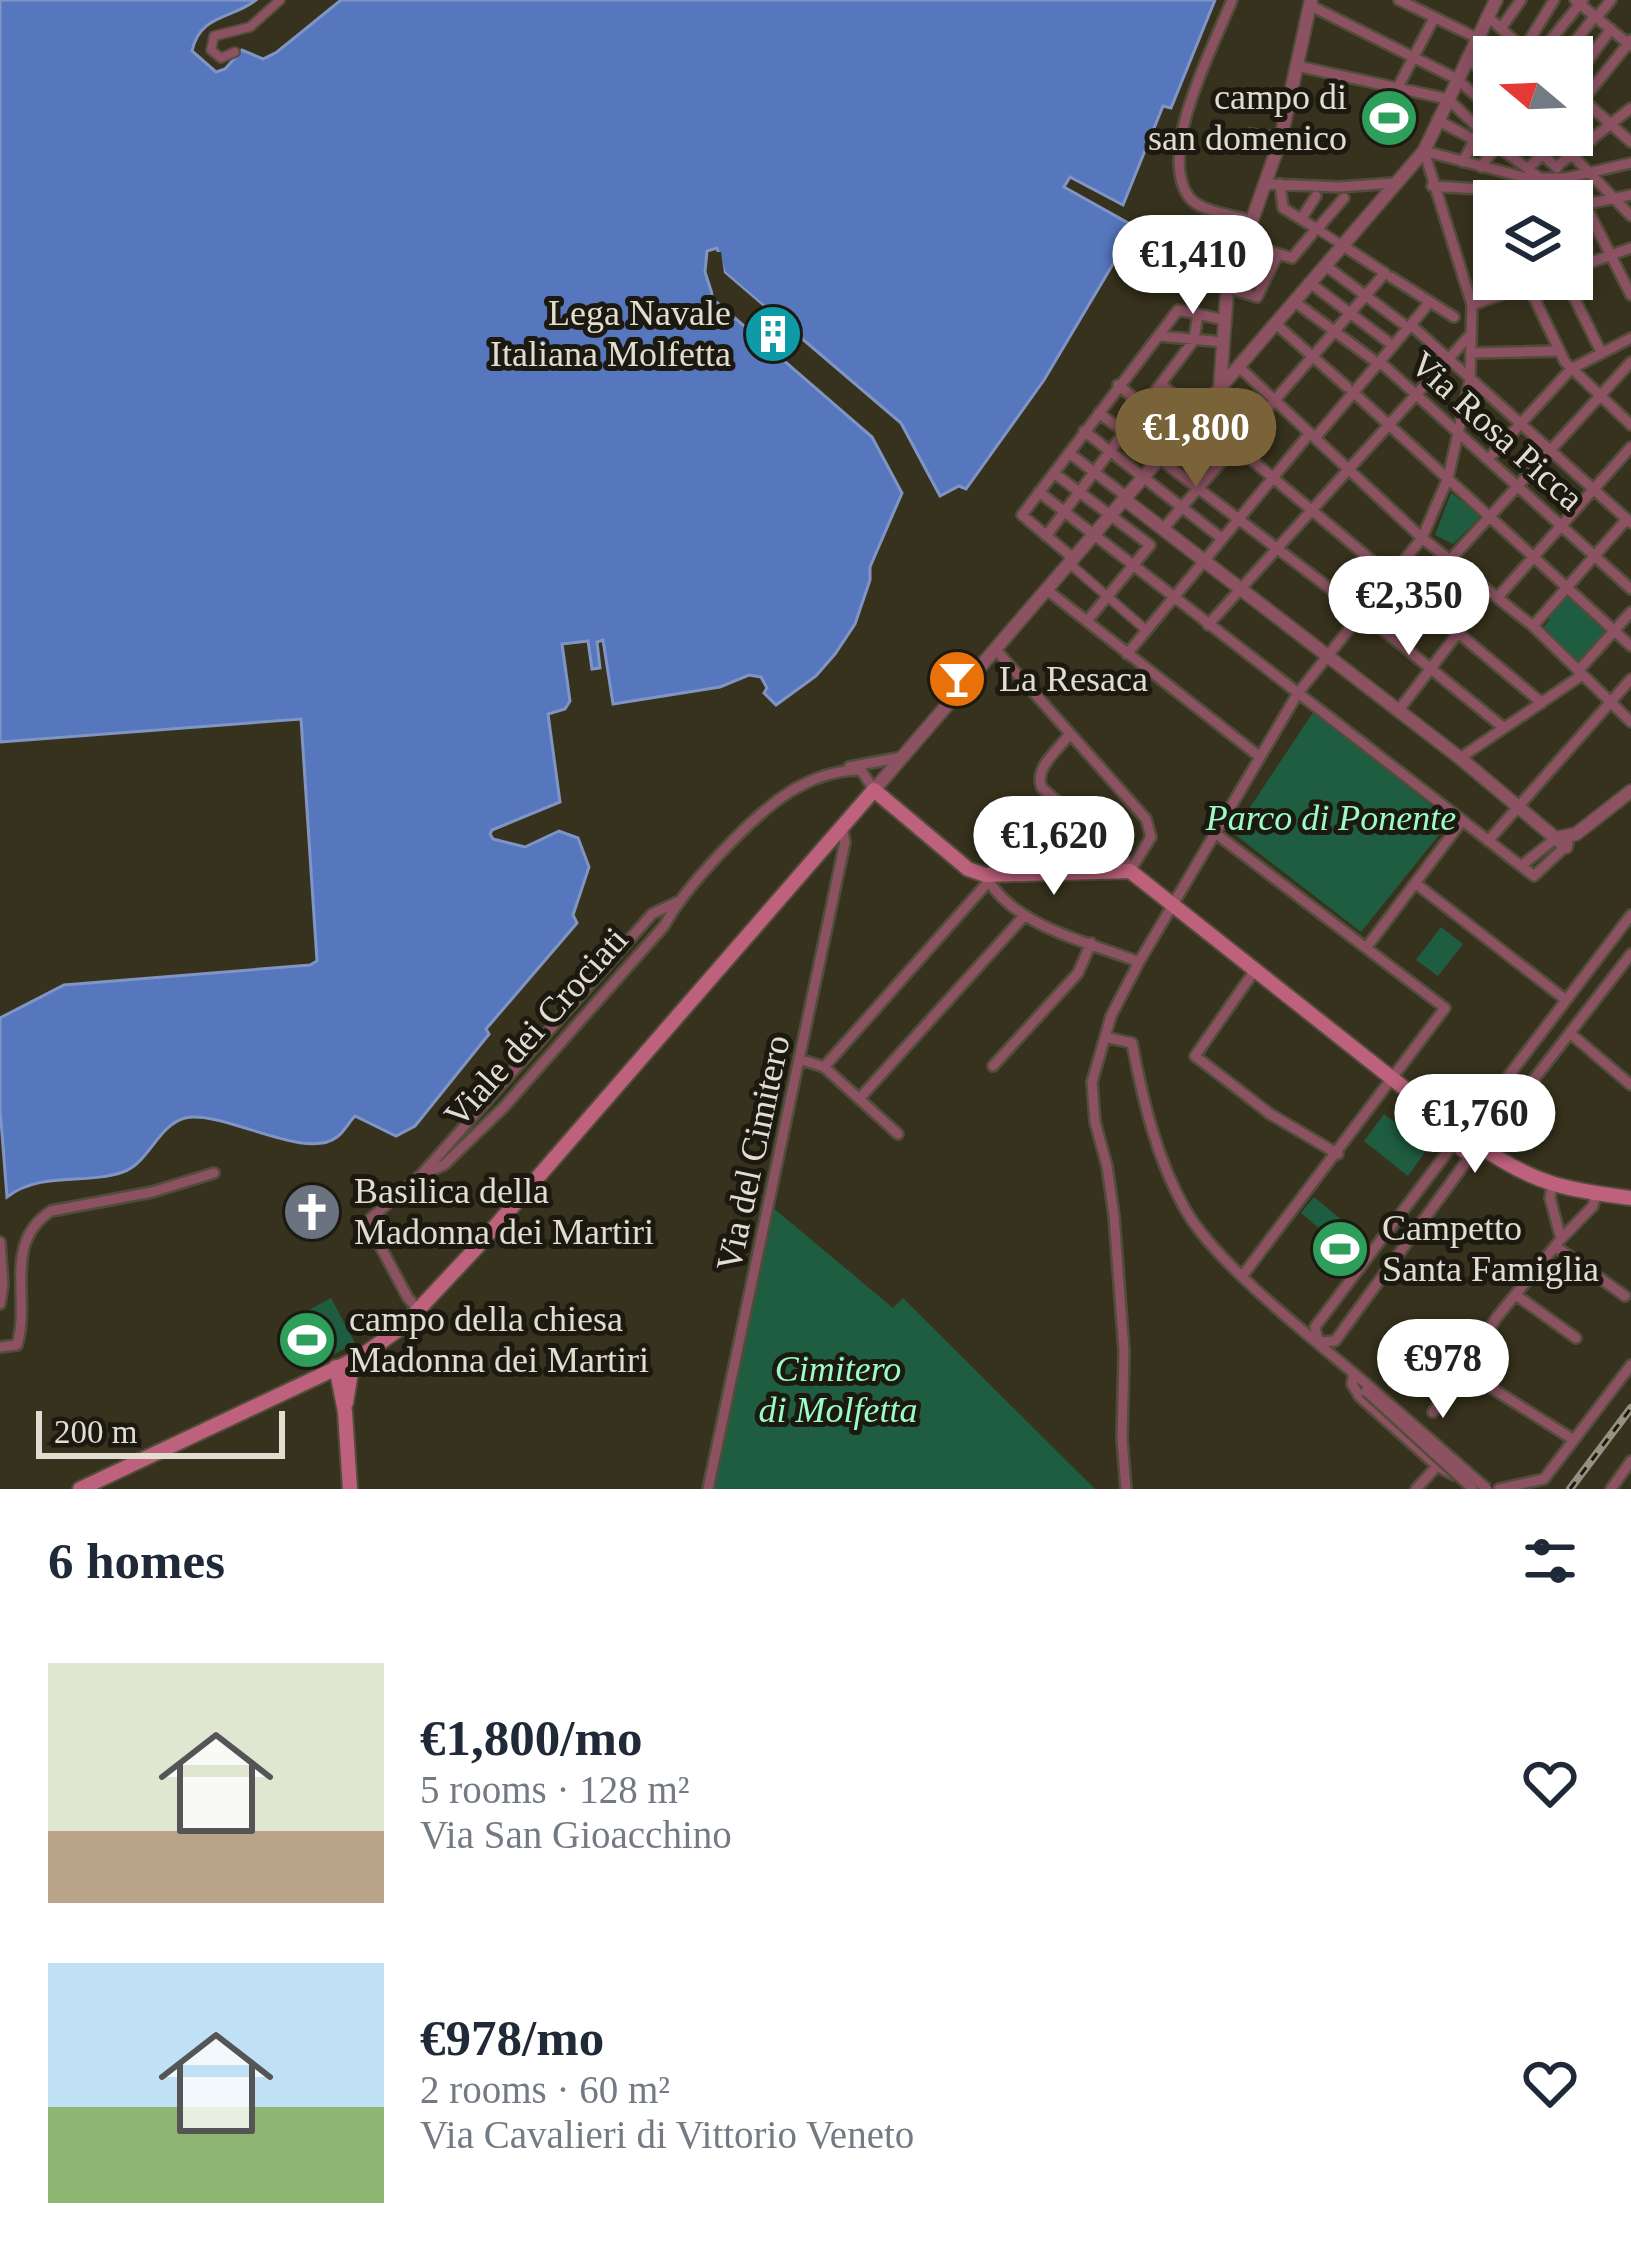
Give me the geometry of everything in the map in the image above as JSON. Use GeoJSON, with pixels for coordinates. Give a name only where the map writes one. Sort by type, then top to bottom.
{"type":"FeatureCollection","features":[{"type":"Feature","properties":{"kind":"main road"},"geometry":{"type":"LineString","coordinates":[[80,1489],[360,1357],[391,1337],[879,784],[968,868],[987,878],[1130,871],[1462,1133],[1478,1131],[1478,1146],[1516,1172],[1552,1186],[1631,1198]]}},
{"type":"Feature","properties":{"kind":"main road"},"geometry":{"type":"LineString","coordinates":[[343,1392],[360,1357]]}},
{"type":"Feature","properties":{"kind":"main road"},"geometry":{"type":"LineString","coordinates":[[336,1367],[345,1376],[347,1489]]}},
{"type":"Feature","properties":{"kind":"main road"},"geometry":{"type":"LineString","coordinates":[[315,1377],[343,1392]]}},
{"type":"Feature","properties":{"kind":"street"},"geometry":{"type":"LineString","coordinates":[[235,52],[221,58],[211,50],[214,37],[250,27],[280,0]]}},
{"type":"Feature","properties":{"kind":"street"},"geometry":{"type":"LineString","coordinates":[[1232,0],[1184,123],[1179,152],[1188,196],[1197,205],[1250,220]]}},
{"type":"Feature","properties":{"kind":"street"},"geometry":{"type":"LineString","coordinates":[[1400,0],[1474,36]]}},
{"type":"Feature","properties":{"kind":"street"},"geometry":{"type":"LineString","coordinates":[[1479,36],[1496,0]]}},
{"type":"Feature","properties":{"kind":"street"},"geometry":{"type":"LineString","coordinates":[[1501,28],[1521,0]]}},
{"type":"Feature","properties":{"kind":"street"},"geometry":{"type":"LineString","coordinates":[[1532,36],[1554,0]]}},
{"type":"Feature","properties":{"kind":"street"},"geometry":{"type":"LineString","coordinates":[[1580,36],[1611,0]]}},
{"type":"Feature","properties":{"kind":"street"},"geometry":{"type":"LineString","coordinates":[[1552,36],[1579,1],[1630,43],[1593,88]]}},
{"type":"Feature","properties":{"kind":"street"},"geometry":{"type":"LineString","coordinates":[[1220,388],[1228,288],[1250,220],[1273,184],[1311,3],[1473,92]]}},
{"type":"Feature","properties":{"kind":"street"},"geometry":{"type":"LineString","coordinates":[[1487,16],[1508,36]]}},
{"type":"Feature","properties":{"kind":"street"},"geometry":{"type":"LineString","coordinates":[[1397,89],[1434,18]]}},
{"type":"Feature","properties":{"kind":"street"},"geometry":{"type":"LineString","coordinates":[[1593,55],[1611,29]]}},
{"type":"Feature","properties":{"kind":"street"},"geometry":{"type":"LineString","coordinates":[[879,784],[1424,151],[1473,47]]}},
{"type":"Feature","properties":{"kind":"street"},"geometry":{"type":"LineString","coordinates":[[1467,58],[1473,63]]}},
{"type":"Feature","properties":{"kind":"street"},"geometry":{"type":"LineString","coordinates":[[1298,66],[1448,99],[1473,121]]}},
{"type":"Feature","properties":{"kind":"street"},"geometry":{"type":"LineString","coordinates":[[1593,139],[1631,108]]}},
{"type":"Feature","properties":{"kind":"street"},"geometry":{"type":"LineString","coordinates":[[1593,109],[1631,142]]}},
{"type":"Feature","properties":{"kind":"street"},"geometry":{"type":"LineString","coordinates":[[1437,120],[1473,139]]}},
{"type":"Feature","properties":{"kind":"street"},"geometry":{"type":"LineString","coordinates":[[1250,134],[1281,139]]}},
{"type":"Feature","properties":{"kind":"street"},"geometry":{"type":"LineString","coordinates":[[1462,162],[1473,142]]}},
{"type":"Feature","properties":{"kind":"street"},"geometry":{"type":"LineString","coordinates":[[1424,151],[1540,178],[1631,163]]}},
{"type":"Feature","properties":{"kind":"street"},"geometry":{"type":"LineString","coordinates":[[1126,1489],[1124,1351],[1114,1216],[1092,1105],[1092,1082],[1117,1001],[1138,962],[1298,692],[1422,538],[1448,478],[1470,380],[1472,304],[1424,151]]}},
{"type":"Feature","properties":{"kind":"street"},"geometry":{"type":"LineString","coordinates":[[1481,167],[1489,156]]}},
{"type":"Feature","properties":{"kind":"street"},"geometry":{"type":"LineString","coordinates":[[1528,168],[1542,156]]}},
{"type":"Feature","properties":{"kind":"street"},"geometry":{"type":"LineString","coordinates":[[1546,156],[1565,180]]}},
{"type":"Feature","properties":{"kind":"street"},"geometry":{"type":"LineString","coordinates":[[1562,180],[1573,156]]}},
{"type":"Feature","properties":{"kind":"street"},"geometry":{"type":"LineString","coordinates":[[1576,156],[1631,216]]}},
{"type":"Feature","properties":{"kind":"street"},"geometry":{"type":"LineString","coordinates":[[1515,158],[1540,178]]}},
{"type":"Feature","properties":{"kind":"street"},"geometry":{"type":"LineString","coordinates":[[1273,184],[1394,183]]}},
{"type":"Feature","properties":{"kind":"street"},"geometry":{"type":"LineString","coordinates":[[1273,184],[1283,208],[1314,232],[1454,317]]}},
{"type":"Feature","properties":{"kind":"street"},"geometry":{"type":"LineString","coordinates":[[1432,186],[1473,189]]}},
{"type":"Feature","properties":{"kind":"street"},"geometry":{"type":"LineString","coordinates":[[1593,203],[1631,195]]}},
{"type":"Feature","properties":{"kind":"street"},"geometry":{"type":"LineString","coordinates":[[1301,219],[1316,196]]}},
{"type":"Feature","properties":{"kind":"street"},"geometry":{"type":"LineString","coordinates":[[1243,243],[1292,258],[1344,198]]}},
{"type":"Feature","properties":{"kind":"street"},"geometry":{"type":"LineString","coordinates":[[1593,229],[1631,295]]}},
{"type":"Feature","properties":{"kind":"street"},"geometry":{"type":"LineString","coordinates":[[1593,261],[1631,248]]}},
{"type":"Feature","properties":{"kind":"street"},"geometry":{"type":"LineString","coordinates":[[1228,288],[1258,297],[1278,254]]}},
{"type":"Feature","properties":{"kind":"street"},"geometry":{"type":"LineString","coordinates":[[1325,266],[1406,324],[1630,519],[1533,626]]}},
{"type":"Feature","properties":{"kind":"street"},"geometry":{"type":"LineString","coordinates":[[1087,621],[1388,275]]}},
{"type":"Feature","properties":{"kind":"street"},"geometry":{"type":"LineString","coordinates":[[1310,284],[1387,341]]}},
{"type":"Feature","properties":{"kind":"street"},"geometry":{"type":"LineString","coordinates":[[1472,304],[1482,300]]}},
{"type":"Feature","properties":{"kind":"street"},"geometry":{"type":"LineString","coordinates":[[1534,300],[1571,369],[1631,425]]}},
{"type":"Feature","properties":{"kind":"street"},"geometry":{"type":"LineString","coordinates":[[1575,300],[1601,352]]}},
{"type":"Feature","properties":{"kind":"street","name":"Via Rosa Picca"},"geometry":{"type":"LineString","coordinates":[[1295,302],[1376,360],[1459,430],[1631,589]]}},
{"type":"Feature","properties":{"kind":"street"},"geometry":{"type":"LineString","coordinates":[[1126,655],[1272,477],[1430,302]]}},
{"type":"Feature","properties":{"kind":"street"},"geometry":{"type":"LineString","coordinates":[[1146,630],[1022,515],[1178,310],[1224,320]]}},
{"type":"Feature","properties":{"kind":"street"},"geometry":{"type":"LineString","coordinates":[[1046,536],[1194,340],[1195,314]]}},
{"type":"Feature","properties":{"kind":"street"},"geometry":{"type":"LineString","coordinates":[[1276,324],[1631,646]]}},
{"type":"Feature","properties":{"kind":"street"},"geometry":{"type":"LineString","coordinates":[[1208,625],[1471,334]]}},
{"type":"Feature","properties":{"kind":"street"},"geometry":{"type":"LineString","coordinates":[[1159,336],[1223,342]]}},
{"type":"Feature","properties":{"kind":"street"},"geometry":{"type":"LineString","coordinates":[[1490,457],[1571,369],[1631,338]]}},
{"type":"Feature","properties":{"kind":"street"},"geometry":{"type":"LineString","coordinates":[[1472,353],[1560,351]]}},
{"type":"Feature","properties":{"kind":"street"},"geometry":{"type":"LineString","coordinates":[[1450,560],[1631,362]]}},
{"type":"Feature","properties":{"kind":"street"},"geometry":{"type":"LineString","coordinates":[[1239,367],[1422,538],[1533,626],[1631,722]]}},
{"type":"Feature","properties":{"kind":"street"},"geometry":{"type":"LineString","coordinates":[[1161,384],[1542,703]]}},
{"type":"Feature","properties":{"kind":"street"},"geometry":{"type":"LineString","coordinates":[[1118,385],[1179,435]]}},
{"type":"Feature","properties":{"kind":"street"},"geometry":{"type":"LineString","coordinates":[[1099,412],[1504,728]]}},
{"type":"Feature","properties":{"kind":"street"},"geometry":{"type":"LineString","coordinates":[[1084,431],[1220,538]]}},
{"type":"Feature","properties":{"kind":"street"},"geometry":{"type":"LineString","coordinates":[[1498,597],[1631,447]]}},
{"type":"Feature","properties":{"kind":"street"},"geometry":{"type":"LineString","coordinates":[[1069,453],[1561,842]]}},
{"type":"Feature","properties":{"kind":"street"},"geometry":{"type":"LineString","coordinates":[[1054,473],[1150,544]]}},
{"type":"Feature","properties":{"kind":"street"},"geometry":{"type":"LineString","coordinates":[[1039,492],[1534,876],[1561,842]]}},
{"type":"Feature","properties":{"kind":"street"},"geometry":{"type":"LineString","coordinates":[[1047,590],[1260,757]]}},
{"type":"Feature","properties":{"kind":"street"},"geometry":{"type":"LineString","coordinates":[[1460,758],[1580,673],[1631,612]]}},
{"type":"Feature","properties":{"kind":"street"},"geometry":{"type":"LineString","coordinates":[[1398,711],[1458,633]]}},
{"type":"Feature","properties":{"kind":"street"},"geometry":{"type":"LineString","coordinates":[[996,650],[1146,819],[1151,837],[1130,871]]}},
{"type":"Feature","properties":{"kind":"street"},"geometry":{"type":"LineString","coordinates":[[1488,841],[1631,680]]}},
{"type":"Feature","properties":{"kind":"street"},"geometry":{"type":"LineString","coordinates":[[1070,735],[1038,779],[1130,871]]}},
{"type":"Feature","properties":{"kind":"street","name":"Viale dei Crociati"},"geometry":{"type":"LineString","coordinates":[[422,1174],[444,1165],[503,1108],[664,926],[677,902],[788,794],[838,770],[902,757]]}},
{"type":"Feature","properties":{"kind":"street"},"geometry":{"type":"LineString","coordinates":[[859,764],[876,768],[879,784]]}},
{"type":"Feature","properties":{"kind":"street"},"geometry":{"type":"LineString","coordinates":[[838,770],[861,770],[879,784]]}},
{"type":"Feature","properties":{"kind":"street"},"geometry":{"type":"LineString","coordinates":[[1521,866],[1576,834],[1631,791]]}},
{"type":"Feature","properties":{"kind":"street"},"geometry":{"type":"LineString","coordinates":[[1366,948],[1462,821]]}},
{"type":"Feature","properties":{"kind":"street","name":"Via del Cimitero"},"geometry":{"type":"LineString","coordinates":[[708,1489],[845,842],[842,827]]}},
{"type":"Feature","properties":{"kind":"street"},"geometry":{"type":"LineString","coordinates":[[1215,833],[1445,1008],[1243,1275]]}},
{"type":"Feature","properties":{"kind":"street"},"geometry":{"type":"LineString","coordinates":[[824,1067],[987,878],[1025,915],[1138,962]]}},
{"type":"Feature","properties":{"kind":"street"},"geometry":{"type":"LineString","coordinates":[[1415,883],[1566,1000]]}},
{"type":"Feature","properties":{"kind":"street","name":"Viale dei Crociati"},"geometry":{"type":"LineString","coordinates":[[419,1310],[408,1298],[370,1219],[422,1174],[652,914],[677,902]]}},
{"type":"Feature","properties":{"kind":"street"},"geometry":{"type":"LineString","coordinates":[[859,1099],[1025,915]]}},
{"type":"Feature","properties":{"kind":"street"},"geometry":{"type":"LineString","coordinates":[[1493,1489],[1353,1377],[1318,1342],[1315,1327],[1631,915]]}},
{"type":"Feature","properties":{"kind":"street"},"geometry":{"type":"LineString","coordinates":[[1318,1342],[1334,1342],[1478,1146],[1631,953],[1613,939]]}},
{"type":"Feature","properties":{"kind":"street"},"geometry":{"type":"LineString","coordinates":[[993,1066],[1078,973],[1091,944]]}},
{"type":"Feature","properties":{"kind":"street"},"geometry":{"type":"LineString","coordinates":[[1255,970],[1196,1056],[1270,1114],[1338,1154]]}},
{"type":"Feature","properties":{"kind":"street"},"geometry":{"type":"LineString","coordinates":[[1571,1034],[1631,1085]]}},
{"type":"Feature","properties":{"kind":"street"},"geometry":{"type":"LineString","coordinates":[[1105,1036],[1132,1043],[1153,1136],[1186,1211],[1208,1243],[1473,1489]]}},
{"type":"Feature","properties":{"kind":"street"},"geometry":{"type":"LineString","coordinates":[[799,1059],[824,1067],[898,1134]]}},
{"type":"Feature","properties":{"kind":"street"},"geometry":{"type":"LineString","coordinates":[[0,1333],[0,1347],[17,1345],[20,1254],[27,1232],[38,1219],[51,1210],[130,1197],[214,1173]]}},
{"type":"Feature","properties":{"kind":"street"},"geometry":{"type":"LineString","coordinates":[[1552,1186],[1558,1243],[1625,1296]]}},
{"type":"Feature","properties":{"kind":"street"},"geometry":{"type":"LineString","coordinates":[[1433,1412],[1516,1295],[1594,1205],[1597,1193]]}},
{"type":"Feature","properties":{"kind":"street"},"geometry":{"type":"LineString","coordinates":[[0,1242],[0,1304]]}},
{"type":"Feature","properties":{"kind":"street"},"geometry":{"type":"LineString","coordinates":[[1516,1295],[1576,1338]]}},
{"type":"Feature","properties":{"kind":"street"},"geometry":{"type":"LineString","coordinates":[[1353,1377],[1360,1397],[1437,1466],[1493,1489],[1544,1480],[1631,1364]]}},
{"type":"Feature","properties":{"kind":"street"},"geometry":{"type":"LineString","coordinates":[[1463,1370],[1574,1440]]}},
{"type":"Feature","properties":{"kind":"street"},"geometry":{"type":"LineString","coordinates":[[1610,1489],[1631,1461]]}},
{"type":"Feature","properties":{"kind":"street"},"geometry":{"type":"LineString","coordinates":[[1416,1489],[1437,1466]]}},
{"type":"Feature","properties":{"kind":"green space"},"geometry":{"type":"Polygon","coordinates":[[[1451,493],[1481,516],[1453,544],[1435,535],[1451,493]]]}},
{"type":"Feature","properties":{"kind":"green space"},"geometry":{"type":"Polygon","coordinates":[[[1566,594],[1605,632],[1576,663],[1543,628],[1550,619],[1547,615],[1566,594]]]}},
{"type":"Feature","properties":{"kind":"green space","name":"Parco di Ponente"},"geometry":{"type":"Polygon","coordinates":[[[1314,711],[1450,821],[1361,932],[1233,833],[1314,711]]]}},
{"type":"Feature","properties":{"kind":"green space"},"geometry":{"type":"Polygon","coordinates":[[[1441,927],[1463,944],[1438,976],[1416,960],[1441,927]]]}},
{"type":"Feature","properties":{"kind":"green space"},"geometry":{"type":"Polygon","coordinates":[[[1384,1114],[1428,1148],[1408,1176],[1364,1141],[1384,1114]]]}},
{"type":"Feature","properties":{"kind":"green space","name":"Campetto Santa Famiglia"},"geometry":{"type":"Polygon","coordinates":[[[1314,1197],[1342,1220],[1328,1236],[1301,1213],[1314,1197]]]}},
{"type":"Feature","properties":{"kind":"green space","name":"Cimitero di Molfetta"},"geometry":{"type":"Polygon","coordinates":[[[772,1207],[893,1308],[903,1298],[1095,1489],[712,1489],[772,1207]]]}},
{"type":"Feature","properties":{"kind":"green space","name":"Campetto Santa Famiglia"},"geometry":{"type":"Polygon","coordinates":[[[1342,1224],[1363,1241],[1337,1274],[1317,1257],[1342,1224]]]}},
{"type":"Feature","properties":{"kind":"green space"},"geometry":{"type":"Polygon","coordinates":[[[331,1298],[355,1343],[307,1369],[283,1324],[331,1298]]]}},
{"type":"Feature","properties":{"kind":"water"},"geometry":{"type":"Polygon","coordinates":[[[0,0],[256,0],[209,24],[196,39],[192,51],[216,72],[242,50],[263,59],[277,52],[341,0],[1215,0],[1171,108],[1163,106],[1123,205],[1070,177],[1064,187],[1130,224],[1122,249],[1044,380],[966,489],[959,486],[940,496],[901,423],[724,272],[717,248],[707,251],[705,272],[714,300],[872,437],[902,493],[870,567],[855,624],[816,676],[776,705],[764,693],[767,688],[761,677],[749,675],[720,687],[613,704],[603,640],[597,642],[600,668],[592,669],[588,641],[562,644],[570,701],[565,709],[548,714],[560,802],[490,834],[493,839],[525,847],[559,831],[578,838],[589,867],[573,915],[577,923],[486,1029],[489,1034],[415,1126],[396,1136],[355,1116],[337,1137],[305,1143],[201,1117],[185,1118],[167,1128],[123,1172],[34,1184],[7,1197],[0,1018],[64,985],[317,961],[301,719],[0,742],[0,0]]]}},
{"type":"Feature","properties":{"kind":"pier"},"geometry":{"type":"Polygon","coordinates":[[[711,252],[721,252],[724,273],[800,338],[797,342],[720,277],[717,257],[711,255],[711,270],[710,260],[711,252]]]}},
{"type":"Feature","properties":{"kind":"pier"},"geometry":{"type":"Polygon","coordinates":[[[711,271],[720,297],[785,356],[714,300],[711,271]]]}},
{"type":"Feature","properties":{"kind":"railway"},"geometry":{"type":"LineString","coordinates":[[1570,1489],[1631,1408]]}},
{"type":"Feature","properties":{"kind":"place","name":"campo di san domenico"},"geometry":{"type":"Point","coordinates":[1389,118]}},
{"type":"Feature","properties":{"kind":"place","name":"Lega Navale Italiana Molfetta"},"geometry":{"type":"Point","coordinates":[773,334]}},
{"type":"Feature","properties":{"kind":"place","name":"La Resaca"},"geometry":{"type":"Point","coordinates":[957,679]}},
{"type":"Feature","properties":{"kind":"place","name":"Basilica della Madonna dei Martiri"},"geometry":{"type":"Point","coordinates":[312,1212]}},
{"type":"Feature","properties":{"kind":"place","name":"Campetto Santa Famiglia"},"geometry":{"type":"Point","coordinates":[1340,1249]}},
{"type":"Feature","properties":{"kind":"place","name":"campo della chiesa Madonna dei Martiri"},"geometry":{"type":"Point","coordinates":[307,1340]}}]}
